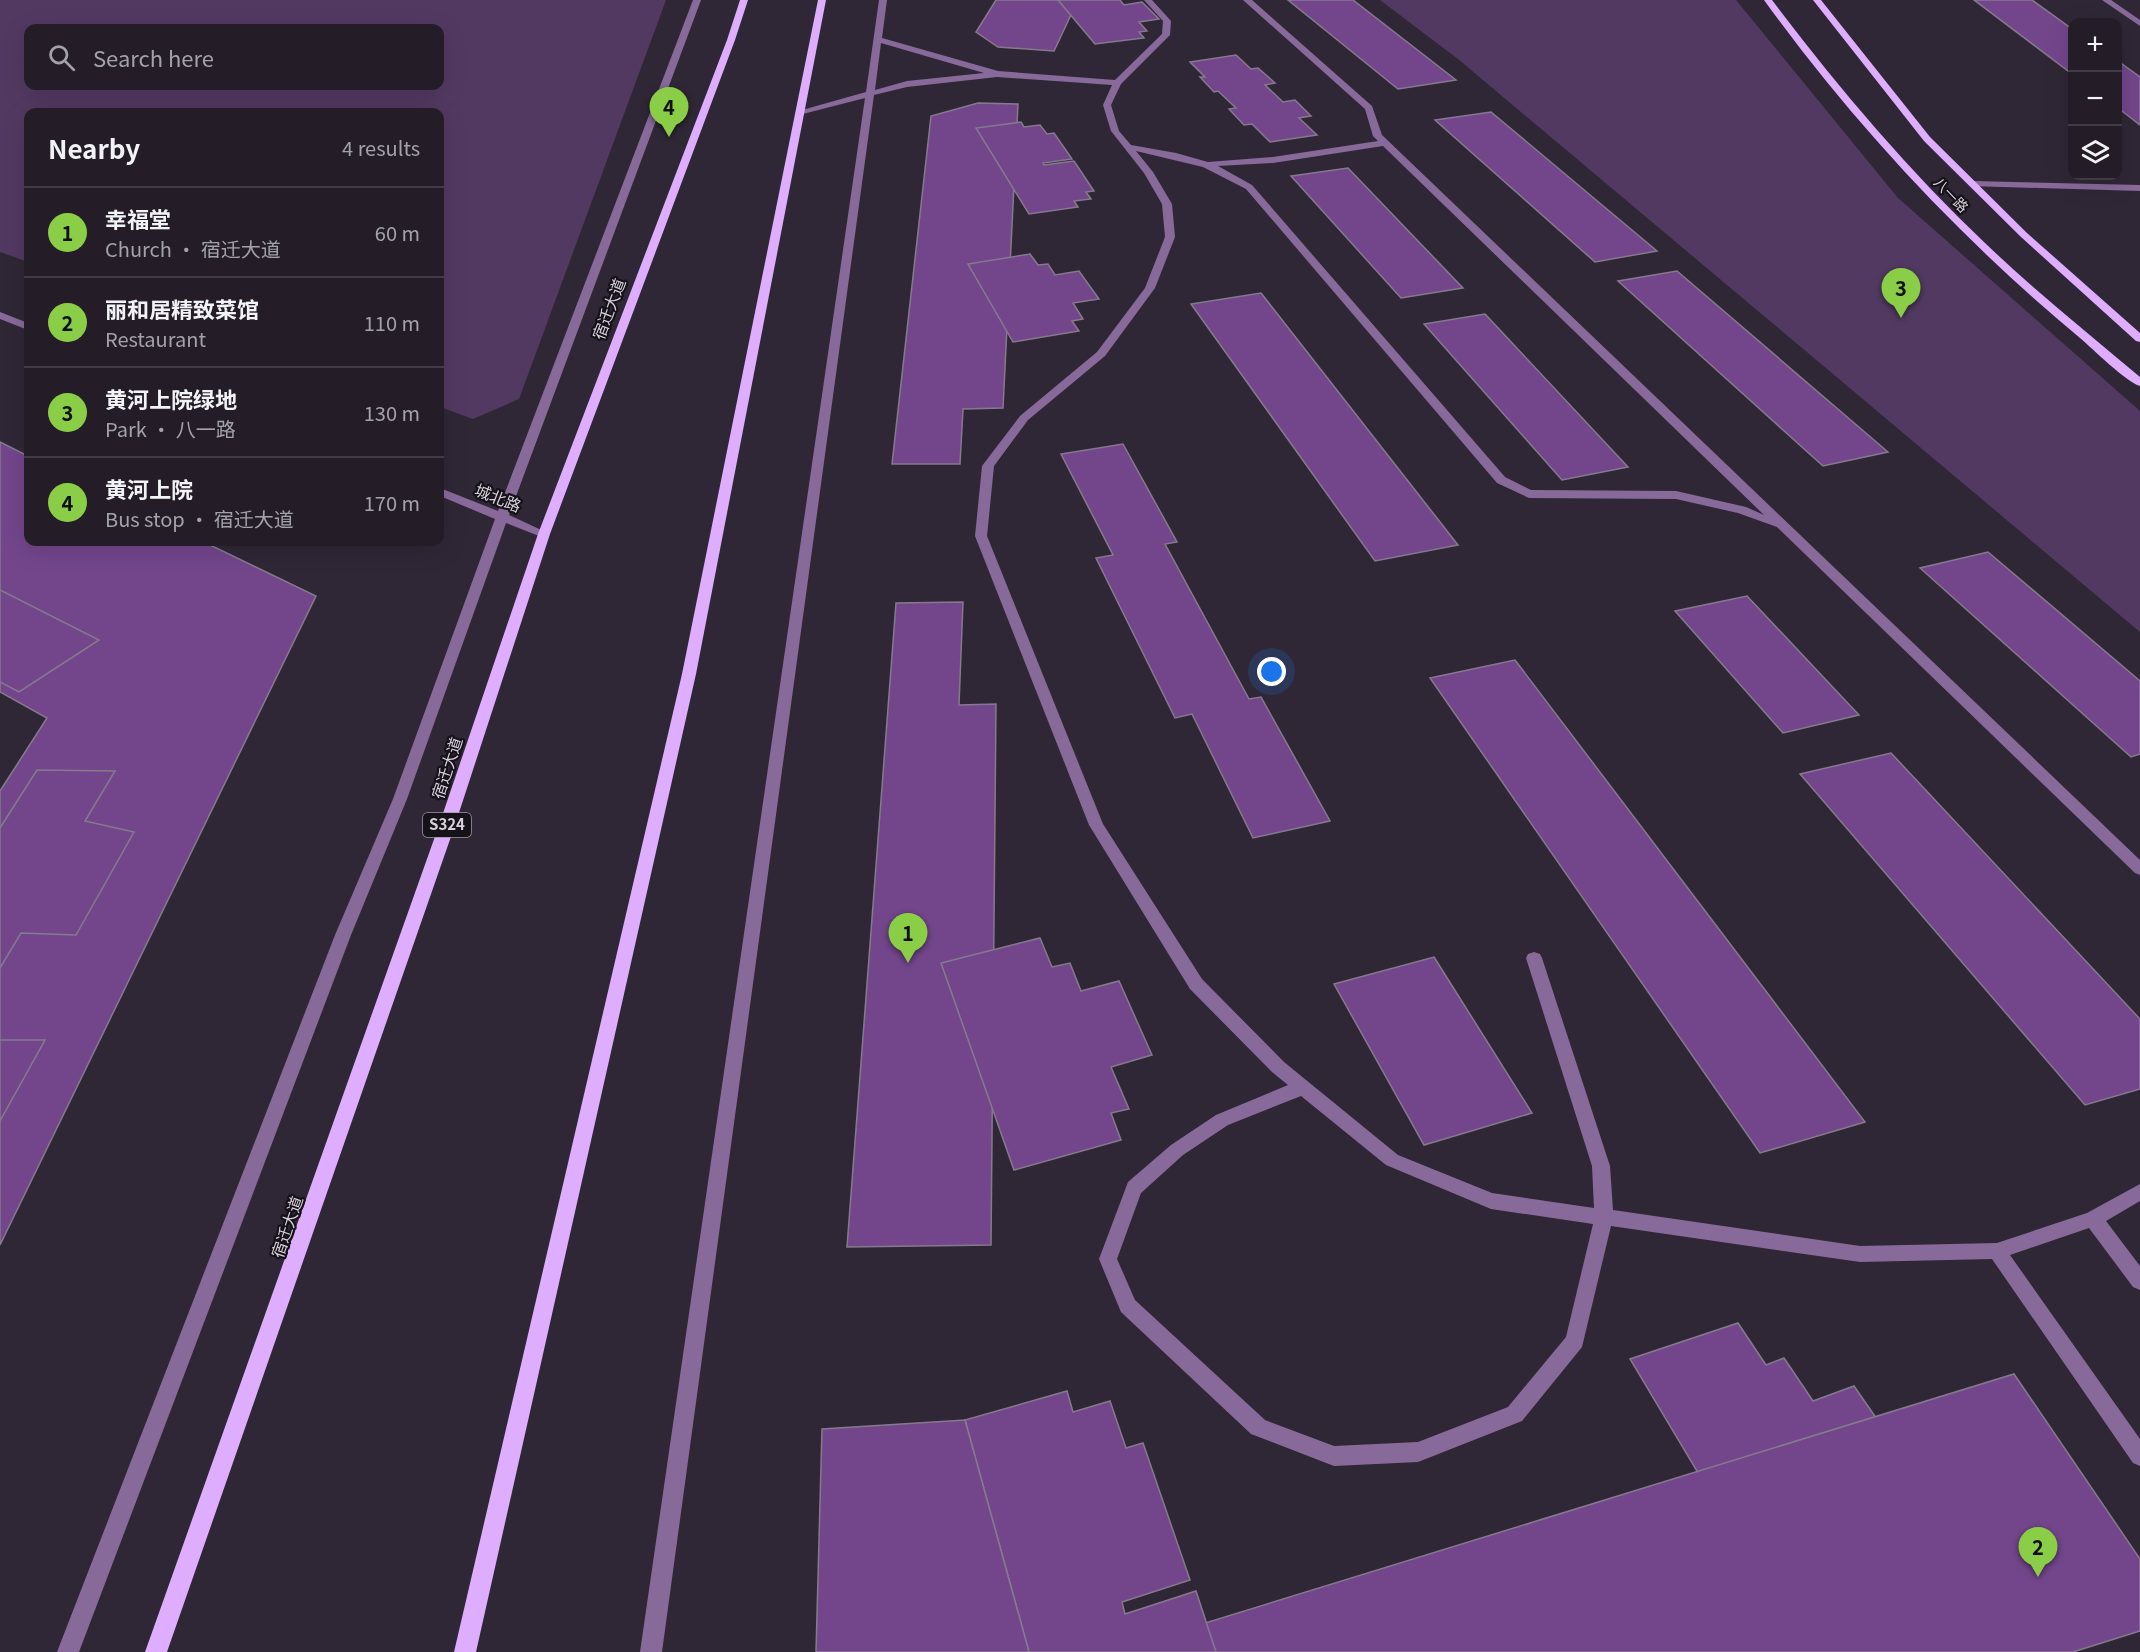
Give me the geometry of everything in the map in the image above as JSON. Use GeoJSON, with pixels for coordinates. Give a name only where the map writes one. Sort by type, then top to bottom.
{"type":"FeatureCollection","features":[{"type":"Feature","properties":{"kind":"main road","name":"宿迁大道"},"geometry":{"type":"LineString","coordinates":[[156,1652],[446,828],[544,534],[731,40],[744,0]]}},
{"type":"Feature","properties":{"kind":"main road"},"geometry":{"type":"LineString","coordinates":[[465,1652],[688,674],[822,0]]}},
{"type":"Feature","properties":{"kind":"main road","name":"八一路"},"geometry":{"type":"LineString","coordinates":[[1768,0],[1806,51],[1939,204],[2015,277],[2140,383]]}},
{"type":"Feature","properties":{"kind":"main road","name":"八一路"},"geometry":{"type":"LineString","coordinates":[[1817,0],[1927,138],[2032,243],[2140,339]]}},
{"type":"Feature","properties":{"kind":"street"},"geometry":{"type":"LineString","coordinates":[[68,1652],[338,946],[400,798],[502,517],[698,0]]}},
{"type":"Feature","properties":{"kind":"street"},"geometry":{"type":"LineString","coordinates":[[651,1652],[883,0]]}},
{"type":"Feature","properties":{"kind":"street"},"geometry":{"type":"LineString","coordinates":[[1148,0],[1167,21],[1166,35],[1117,82],[1107,105],[1115,132],[1148,172],[1167,204],[1170,237],[1150,288],[1101,354],[1024,418],[988,466],[981,536],[1096,825],[1196,984],[1278,1067],[1392,1160],[1491,1200],[1860,1254],[1997,1251],[2093,1219],[2140,1192]]}},
{"type":"Feature","properties":{"kind":"street"},"geometry":{"type":"LineString","coordinates":[[1247,0],[1369,108],[1378,136],[2140,869]]}},
{"type":"Feature","properties":{"kind":"street"},"geometry":{"type":"LineString","coordinates":[[2106,0],[2140,24]]}},
{"type":"Feature","properties":{"kind":"street"},"geometry":{"type":"LineString","coordinates":[[877,39],[997,74]]}},
{"type":"Feature","properties":{"kind":"street"},"geometry":{"type":"LineString","coordinates":[[799,112],[908,84],[997,74],[1117,82]]}},
{"type":"Feature","properties":{"kind":"street"},"geometry":{"type":"LineString","coordinates":[[1209,164],[1272,160],[1386,143]]}},
{"type":"Feature","properties":{"kind":"street"},"geometry":{"type":"LineString","coordinates":[[1128,147],[1180,156],[1209,164],[1234,176],[1249,187],[1501,480],[1529,494],[1676,495],[1742,510],[1786,529]]}},
{"type":"Feature","properties":{"kind":"street"},"geometry":{"type":"LineString","coordinates":[[1972,184],[2140,188]]}},
{"type":"Feature","properties":{"kind":"street"},"geometry":{"type":"LineString","coordinates":[[0,315],[24,325]]}},
{"type":"Feature","properties":{"kind":"street","name":"城北路"},"geometry":{"type":"LineString","coordinates":[[444,494],[544,534]]}},
{"type":"Feature","properties":{"kind":"street"},"geometry":{"type":"LineString","coordinates":[[1303,1087],[1222,1120],[1177,1150],[1134,1188],[1108,1259],[1128,1306],[1258,1427],[1334,1456],[1418,1452],[1515,1414],[1575,1341],[1604,1218],[1601,1166],[1534,958]]}},
{"type":"Feature","properties":{"kind":"street"},"geometry":{"type":"LineString","coordinates":[[2093,1219],[2140,1281]]}},
{"type":"Feature","properties":{"kind":"street"},"geometry":{"type":"LineString","coordinates":[[1997,1251],[2140,1456]]}},
{"type":"Feature","properties":{"kind":"shaded area"},"geometry":{"type":"Polygon","coordinates":[[[0,0],[666,0],[519,399],[473,419],[444,408],[444,108],[24,108],[24,261],[0,252],[0,0]]]}},
{"type":"Feature","properties":{"kind":"shaded area"},"geometry":{"type":"Polygon","coordinates":[[[1380,0],[1736,0],[1898,198],[2140,411],[2140,632],[1458,59],[1380,0]]]}},
{"type":"Feature","properties":{"kind":"building"},"geometry":{"type":"Polygon","coordinates":[[[996,0],[1078,0],[1054,51],[998,47],[976,32],[996,0]]]}},
{"type":"Feature","properties":{"kind":"building"},"geometry":{"type":"Polygon","coordinates":[[[1058,0],[1120,0],[1124,5],[1142,2],[1159,19],[1139,22],[1147,31],[1139,32],[1144,38],[1095,44],[1058,0]]]}},
{"type":"Feature","properties":{"kind":"building"},"geometry":{"type":"Polygon","coordinates":[[[1288,0],[1353,0],[1456,80],[1398,89],[1288,0]]]}},
{"type":"Feature","properties":{"kind":"building"},"geometry":{"type":"Polygon","coordinates":[[[1974,0],[2032,0],[2068,26],[2068,71],[1974,0]]]}},
{"type":"Feature","properties":{"kind":"building"},"geometry":{"type":"Polygon","coordinates":[[[1236,55],[1251,69],[1258,68],[1275,83],[1265,85],[1283,102],[1295,100],[1311,116],[1299,118],[1317,135],[1270,142],[1252,124],[1244,125],[1229,109],[1236,108],[1218,91],[1214,92],[1200,77],[1205,77],[1190,62],[1236,55]]]}},
{"type":"Feature","properties":{"kind":"building"},"geometry":{"type":"Polygon","coordinates":[[[2122,64],[2140,77],[2140,125],[2122,111],[2122,64]]]}},
{"type":"Feature","properties":{"kind":"building"},"geometry":{"type":"Polygon","coordinates":[[[978,103],[1018,104],[1003,408],[963,409],[960,464],[892,464],[931,116],[978,103]]]}},
{"type":"Feature","properties":{"kind":"building"},"geometry":{"type":"Polygon","coordinates":[[[1491,112],[1657,251],[1595,262],[1435,120],[1491,112]]]}},
{"type":"Feature","properties":{"kind":"building"},"geometry":{"type":"Polygon","coordinates":[[[1021,122],[1024,127],[1040,125],[1047,134],[1054,133],[1072,159],[1043,163],[1044,165],[1074,161],[1094,191],[1086,192],[1091,199],[1074,201],[1078,207],[1029,214],[976,128],[1021,122]]]}},
{"type":"Feature","properties":{"kind":"building"},"geometry":{"type":"Polygon","coordinates":[[[1348,168],[1463,288],[1401,298],[1291,176],[1348,168]]]}},
{"type":"Feature","properties":{"kind":"building"},"geometry":{"type":"Polygon","coordinates":[[[1030,254],[1038,265],[1048,264],[1055,275],[1079,271],[1099,299],[1073,303],[1083,319],[1072,321],[1079,331],[1013,342],[968,264],[1030,254]]]}},
{"type":"Feature","properties":{"kind":"building"},"geometry":{"type":"Polygon","coordinates":[[[1677,271],[1888,452],[1823,466],[1618,281],[1677,271]]]}},
{"type":"Feature","properties":{"kind":"building"},"geometry":{"type":"Polygon","coordinates":[[[1261,293],[1458,545],[1375,561],[1191,304],[1261,293]]]}},
{"type":"Feature","properties":{"kind":"building"},"geometry":{"type":"Polygon","coordinates":[[[1485,314],[1628,467],[1562,480],[1424,324],[1485,314]]]}},
{"type":"Feature","properties":{"kind":"building"},"geometry":{"type":"Polygon","coordinates":[[[0,442],[24,454],[24,546],[212,546],[316,596],[0,1245],[0,791],[47,718],[0,692],[0,442]]]}},
{"type":"Feature","properties":{"kind":"building"},"geometry":{"type":"Polygon","coordinates":[[[1123,444],[1177,542],[1165,544],[1249,699],[1261,697],[1330,821],[1253,838],[1192,714],[1175,718],[1096,558],[1113,555],[1061,454],[1123,444]]]}},
{"type":"Feature","properties":{"kind":"building"},"geometry":{"type":"Polygon","coordinates":[[[1988,552],[2140,681],[2140,754],[2131,757],[1920,568],[1988,552]]]}},
{"type":"Feature","properties":{"kind":"building"},"geometry":{"type":"Polygon","coordinates":[[[0,590],[99,640],[19,692],[0,682],[0,590]]]}},
{"type":"Feature","properties":{"kind":"building"},"geometry":{"type":"Polygon","coordinates":[[[1747,596],[1859,715],[1783,733],[1675,611],[1747,596]]]}},
{"type":"Feature","properties":{"kind":"building"},"geometry":{"type":"Polygon","coordinates":[[[963,602],[959,705],[996,704],[991,1245],[847,1247],[896,603],[963,602]]]}},
{"type":"Feature","properties":{"kind":"building"},"geometry":{"type":"Polygon","coordinates":[[[1515,660],[1865,1122],[1760,1153],[1430,678],[1515,660]]]}},
{"type":"Feature","properties":{"kind":"building"},"geometry":{"type":"Polygon","coordinates":[[[1891,753],[2140,1019],[2140,1089],[2085,1105],[1800,774],[1891,753]]]}},
{"type":"Feature","properties":{"kind":"building"},"geometry":{"type":"Polygon","coordinates":[[[37,770],[115,771],[85,821],[134,832],[76,935],[21,933],[0,968],[0,828],[37,770]]]}},
{"type":"Feature","properties":{"kind":"building"},"geometry":{"type":"Polygon","coordinates":[[[1040,938],[1052,967],[1070,963],[1081,991],[1119,981],[1152,1055],[1111,1067],[1129,1109],[1111,1113],[1121,1140],[1014,1170],[941,963],[1040,938]]]}},
{"type":"Feature","properties":{"kind":"building"},"geometry":{"type":"Polygon","coordinates":[[[1434,957],[1532,1113],[1424,1145],[1334,984],[1434,957]]]}},
{"type":"Feature","properties":{"kind":"building"},"geometry":{"type":"Polygon","coordinates":[[[0,1040],[45,1040],[0,1121],[0,1040]]]}},
{"type":"Feature","properties":{"kind":"building"},"geometry":{"type":"Polygon","coordinates":[[[1738,1323],[1766,1365],[1784,1358],[1813,1401],[1854,1386],[1930,1496],[1885,1514],[1926,1576],[1908,1584],[1934,1624],[1861,1652],[1805,1652],[1630,1359],[1738,1323]]]}},
{"type":"Feature","properties":{"kind":"building"},"geometry":{"type":"Polygon","coordinates":[[[2014,1374],[2140,1559],[2140,1631],[2073,1652],[1111,1652],[2014,1374]]]}},
{"type":"Feature","properties":{"kind":"building"},"geometry":{"type":"Polygon","coordinates":[[[1067,1391],[1073,1412],[1110,1401],[1126,1448],[1143,1443],[1190,1580],[1122,1602],[1125,1614],[1196,1591],[1216,1652],[1029,1652],[965,1420],[1067,1391]]]}},
{"type":"Feature","properties":{"kind":"building"},"geometry":{"type":"Polygon","coordinates":[[[965,1420],[1029,1652],[816,1652],[822,1429],[965,1420]]]}},
{"type":"Feature","properties":{"kind":"place","name":"黄河上院"},"geometry":{"type":"Point","coordinates":[669,137]}},
{"type":"Feature","properties":{"kind":"place","name":"黄河上院绿地"},"geometry":{"type":"Point","coordinates":[1901,318]}},
{"type":"Feature","properties":{"kind":"place","name":"幸福堂"},"geometry":{"type":"Point","coordinates":[908,963]}},
{"type":"Feature","properties":{"kind":"place","name":"丽和居精致菜馆"},"geometry":{"type":"Point","coordinates":[2038,1577]}}]}
